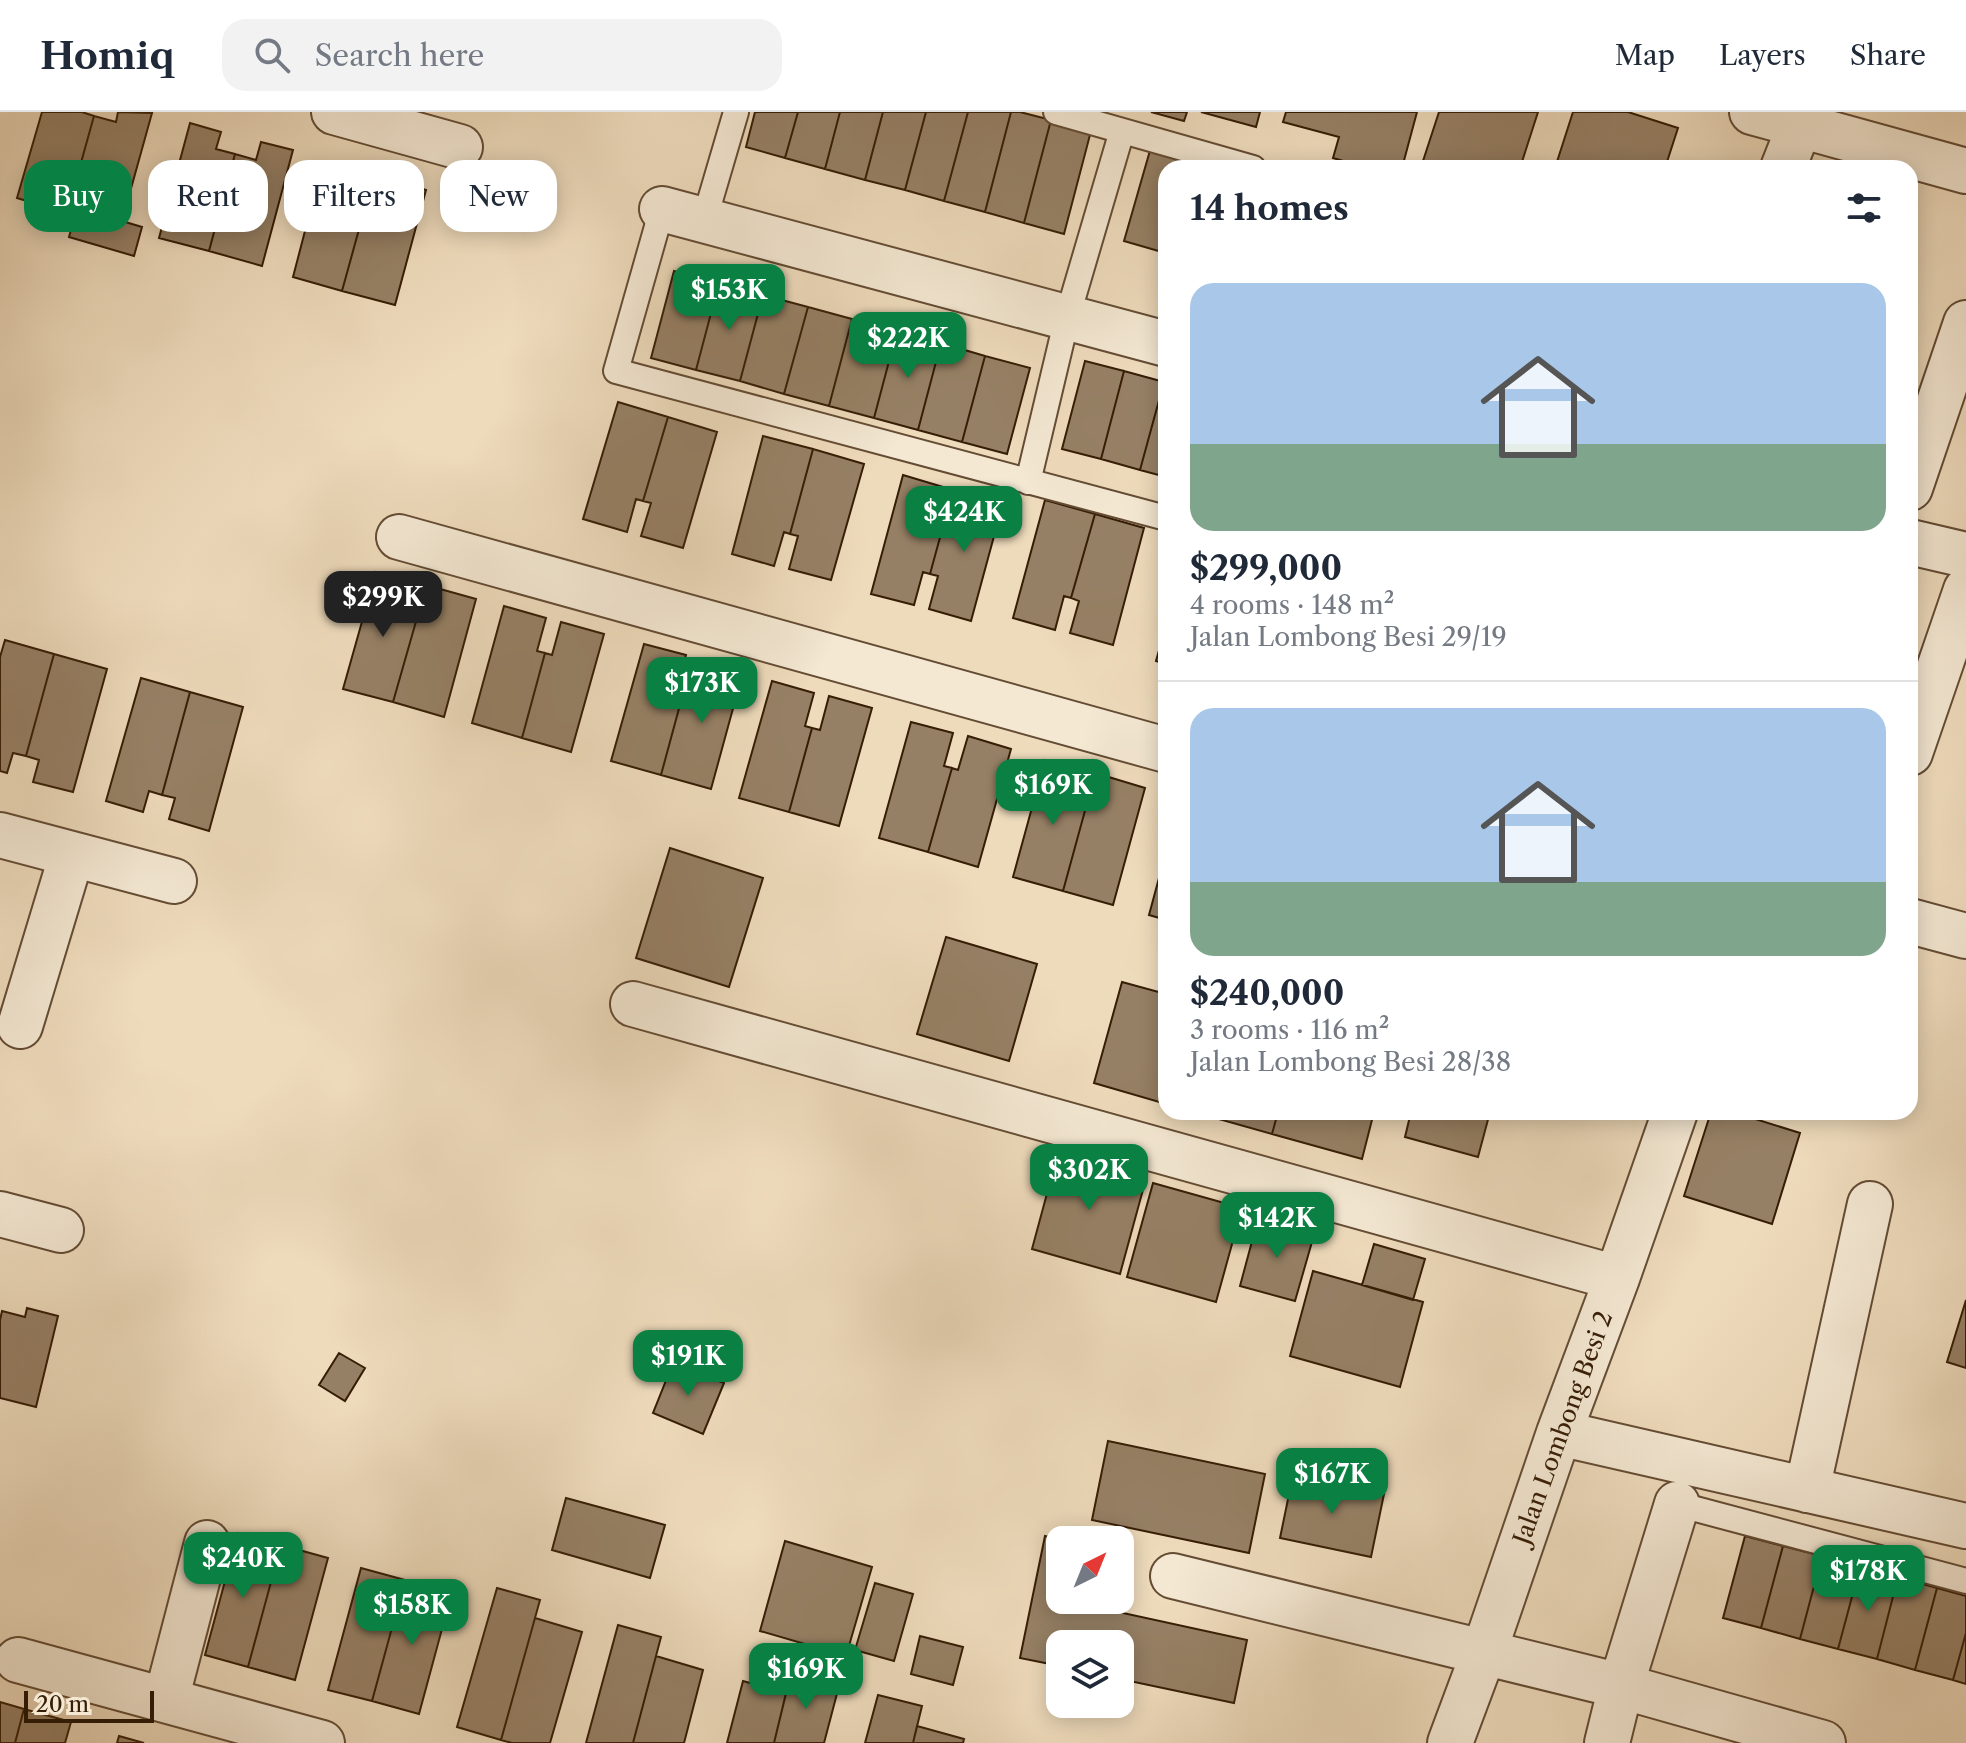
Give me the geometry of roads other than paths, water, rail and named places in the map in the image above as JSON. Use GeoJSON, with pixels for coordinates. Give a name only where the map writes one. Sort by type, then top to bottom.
{"type":"FeatureCollection","features":[{"type":"Feature","properties":{"kind":"street"},"geometry":{"type":"LineString","coordinates":[[334,112],[460,147]]}},
{"type":"Feature","properties":{"kind":"street"},"geometry":{"type":"LineString","coordinates":[[1752,112],[1966,171]]}},
{"type":"Feature","properties":{"kind":"street"},"geometry":{"type":"LineString","coordinates":[[1786,160],[1800,125]]}},
{"type":"Feature","properties":{"kind":"street"},"geometry":{"type":"LineString","coordinates":[[662,209],[1158,342]]}},
{"type":"Feature","properties":{"kind":"street"},"geometry":{"type":"LineString","coordinates":[[1918,464],[1966,323]]}},
{"type":"Feature","properties":{"kind":"street"},"geometry":{"type":"LineString","coordinates":[[399,537],[1158,748]]}},
{"type":"Feature","properties":{"kind":"street"},"geometry":{"type":"LineString","coordinates":[[1918,544],[1966,555]]}},
{"type":"Feature","properties":{"kind":"street"},"geometry":{"type":"LineString","coordinates":[[1918,730],[1966,590]]}},
{"type":"Feature","properties":{"kind":"street"},"geometry":{"type":"LineString","coordinates":[[0,835],[174,881]]}},
{"type":"Feature","properties":{"kind":"street"},"geometry":{"type":"LineString","coordinates":[[20,1026],[72,854]]}},
{"type":"Feature","properties":{"kind":"street"},"geometry":{"type":"LineString","coordinates":[[1918,923],[1966,936]]}},
{"type":"Feature","properties":{"kind":"street"},"geometry":{"type":"LineString","coordinates":[[633,1004],[1617,1278]]}},
{"type":"Feature","properties":{"kind":"street","name":"Jalan Lombong Besi 2"},"geometry":{"type":"LineString","coordinates":[[1450,1743],[1672,1120]]}},
{"type":"Feature","properties":{"kind":"street"},"geometry":{"type":"LineString","coordinates":[[1807,1490],[1870,1204]]}},
{"type":"Feature","properties":{"kind":"street"},"geometry":{"type":"LineString","coordinates":[[0,1214],[61,1230]]}},
{"type":"Feature","properties":{"kind":"street"},"geometry":{"type":"LineString","coordinates":[[1559,1433],[1966,1526]]}},
{"type":"Feature","properties":{"kind":"street"},"geometry":{"type":"LineString","coordinates":[[1607,1743],[1621,1686],[1677,1504]]}},
{"type":"Feature","properties":{"kind":"street"},"geometry":{"type":"LineString","coordinates":[[166,1700],[207,1543]]}},
{"type":"Feature","properties":{"kind":"street"},"geometry":{"type":"LineString","coordinates":[[1173,1576],[1621,1686],[1823,1743]]}},
{"type":"Feature","properties":{"kind":"street"},"geometry":{"type":"LineString","coordinates":[[18,1660],[322,1743]]}},
{"type":"Feature","properties":{"kind":"lane"},"geometry":{"type":"LineString","coordinates":[[704,221],[736,112]]}},
{"type":"Feature","properties":{"kind":"lane"},"geometry":{"type":"LineString","coordinates":[[1056,112],[1225,160]]}},
{"type":"Feature","properties":{"kind":"lane"},"geometry":{"type":"LineString","coordinates":[[1028,482],[1067,318],[1122,131]]}},
{"type":"Feature","properties":{"kind":"lane"},"geometry":{"type":"LineString","coordinates":[[662,209],[616,371],[1158,516]]}},
{"type":"Feature","properties":{"kind":"lane"},"geometry":{"type":"LineString","coordinates":[[1677,1504],[1966,1581]]}}]}
